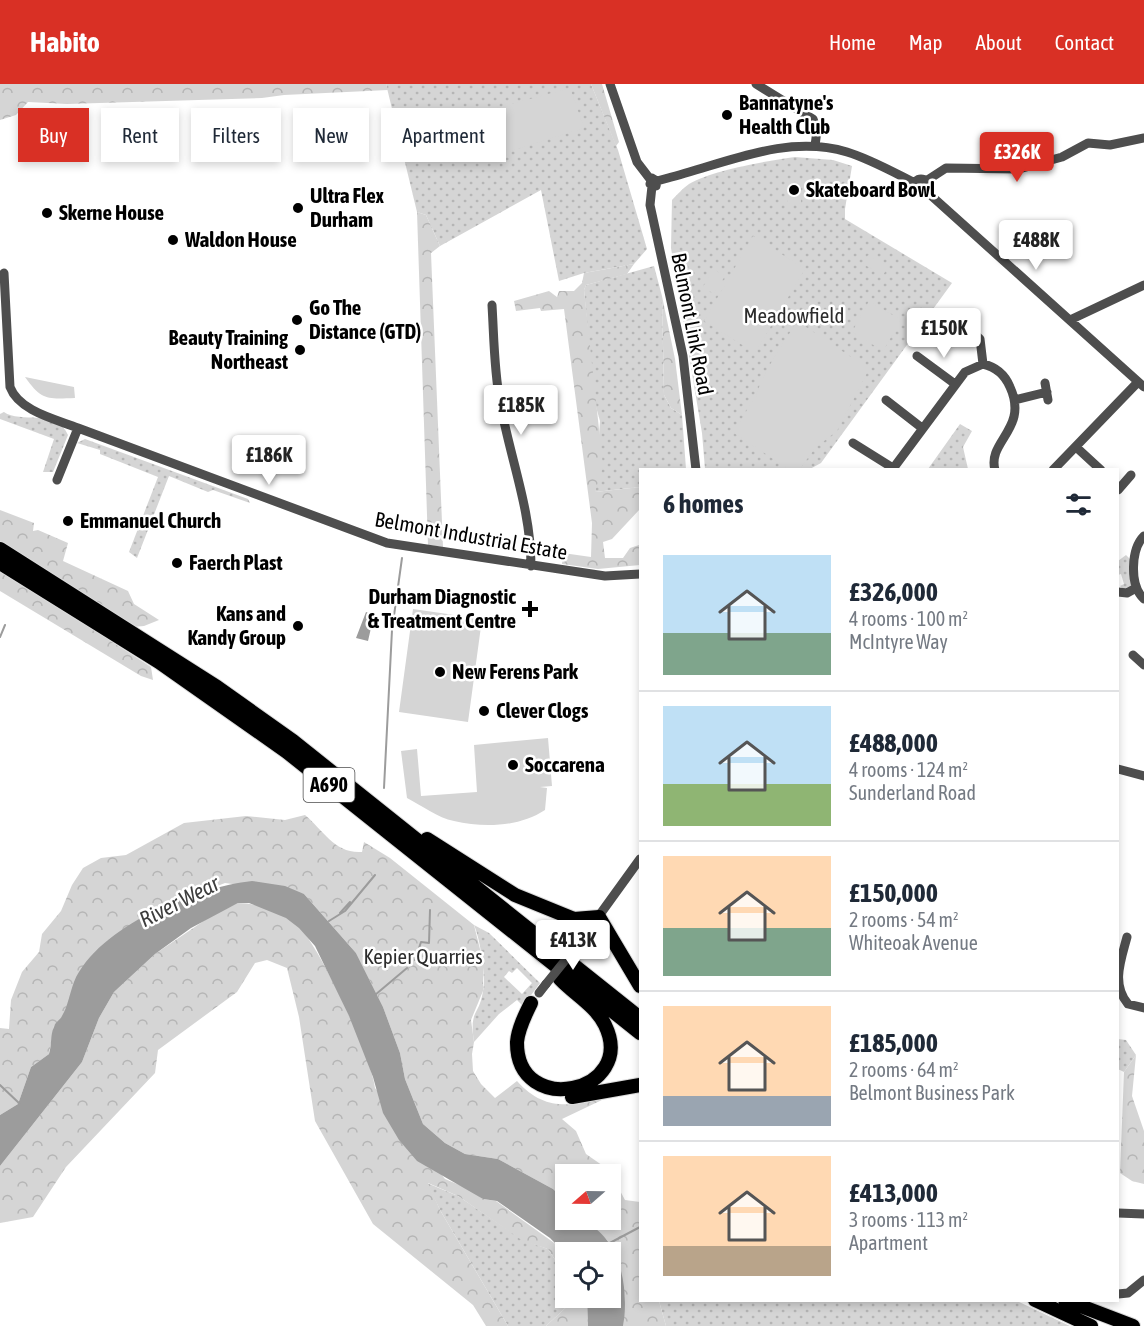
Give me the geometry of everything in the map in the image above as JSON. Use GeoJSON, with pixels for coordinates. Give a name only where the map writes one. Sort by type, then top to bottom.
{"type":"FeatureCollection","features":[{"type":"Feature","properties":{"kind":"highway","name":"A690"},"geometry":{"type":"LineString","coordinates":[[0,549],[217,687],[349,785],[639,1017]]}},
{"type":"Feature","properties":{"kind":"highway","name":"A690"},"geometry":{"type":"LineString","coordinates":[[0,563],[159,662],[268,738],[639,1032]]}},
{"type":"Feature","properties":{"kind":"highway"},"geometry":{"type":"LineString","coordinates":[[349,785],[515,895],[574,919],[599,917],[639,984]]}},
{"type":"Feature","properties":{"kind":"highway"},"geometry":{"type":"LineString","coordinates":[[530,945],[604,1023],[609,1034],[609,1058],[596,1078],[574,1090],[562,1091],[539,1083],[530,1075],[520,1059],[517,1041],[538,994]]}},
{"type":"Feature","properties":{"kind":"highway"},"geometry":{"type":"LineString","coordinates":[[538,994],[513,1024],[509,1044],[513,1066],[527,1084],[546,1095],[565,1098],[639,1085]]}},
{"type":"Feature","properties":{"kind":"highway"},"geometry":{"type":"LineString","coordinates":[[1039,1302],[1092,1326]]}},
{"type":"Feature","properties":{"kind":"highway"},"geometry":{"type":"LineString","coordinates":[[1070,1302],[1133,1326]]}},
{"type":"Feature","properties":{"kind":"street"},"geometry":{"type":"LineString","coordinates":[[610,84],[637,162],[653,182],[778,147],[815,146],[848,152],[915,183],[918,192],[926,191]]}},
{"type":"Feature","properties":{"kind":"street"},"geometry":{"type":"LineString","coordinates":[[756,84],[813,119],[817,130],[815,146]]}},
{"type":"Feature","properties":{"kind":"street"},"geometry":{"type":"LineString","coordinates":[[915,183],[918,179],[926,181],[946,168],[1019,169],[1062,157],[1088,143],[1110,145],[1144,138]]}},
{"type":"Feature","properties":{"kind":"street"},"geometry":{"type":"LineString","coordinates":[[926,181],[926,191],[1141,384],[1055,468]]}},
{"type":"Feature","properties":{"kind":"street","name":"Belmont Link Road"},"geometry":{"type":"LineString","coordinates":[[653,182],[650,205],[683,356],[696,468]]}},
{"type":"Feature","properties":{"kind":"street","name":"Belmont Industrial Estate"},"geometry":{"type":"LineString","coordinates":[[4,273],[3,341],[8,375],[13,394],[30,408],[369,538],[417,549],[605,576],[639,574]]}},
{"type":"Feature","properties":{"kind":"street"},"geometry":{"type":"LineString","coordinates":[[1070,320],[1144,285]]}},
{"type":"Feature","properties":{"kind":"street"},"geometry":{"type":"LineString","coordinates":[[492,305],[500,403],[526,504],[531,566]]}},
{"type":"Feature","properties":{"kind":"street"},"geometry":{"type":"LineString","coordinates":[[952,314],[980,339],[983,364]]}},
{"type":"Feature","properties":{"kind":"street"},"geometry":{"type":"LineString","coordinates":[[917,356],[955,384]]}},
{"type":"Feature","properties":{"kind":"street"},"geometry":{"type":"LineString","coordinates":[[894,468],[965,372],[983,364],[998,370],[1008,382],[1015,400],[1014,422],[996,452],[995,468]]}},
{"type":"Feature","properties":{"kind":"street"},"geometry":{"type":"LineString","coordinates":[[1015,400],[1047,392]]}},
{"type":"Feature","properties":{"kind":"street"},"geometry":{"type":"LineString","coordinates":[[886,400],[922,428]]}},
{"type":"Feature","properties":{"kind":"street"},"geometry":{"type":"LineString","coordinates":[[57,480],[78,428]]}},
{"type":"Feature","properties":{"kind":"street"},"geometry":{"type":"LineString","coordinates":[[854,443],[892,468]]}},
{"type":"Feature","properties":{"kind":"street"},"geometry":{"type":"LineString","coordinates":[[1076,447],[1099,468]]}},
{"type":"Feature","properties":{"kind":"street"},"geometry":{"type":"LineString","coordinates":[[1119,486],[1131,475]]}},
{"type":"Feature","properties":{"kind":"street"},"geometry":{"type":"LineString","coordinates":[[1119,592],[1140,594],[1134,554],[1137,543],[1144,536]]}},
{"type":"Feature","properties":{"kind":"street"},"geometry":{"type":"LineString","coordinates":[[1133,655],[1144,665]]}},
{"type":"Feature","properties":{"kind":"street"},"geometry":{"type":"LineString","coordinates":[[1119,769],[1144,776]]}},
{"type":"Feature","properties":{"kind":"street"},"geometry":{"type":"LineString","coordinates":[[538,994],[599,917],[639,860]]}},
{"type":"Feature","properties":{"kind":"street"},"geometry":{"type":"LineString","coordinates":[[1120,956],[1127,937]]}},
{"type":"Feature","properties":{"kind":"street"},"geometry":{"type":"LineString","coordinates":[[1119,989],[1128,1004],[1144,1008]]}},
{"type":"Feature","properties":{"kind":"street"},"geometry":{"type":"LineString","coordinates":[[1119,1213],[1144,1214]]}},
{"type":"Feature","properties":{"kind":"street"},"geometry":{"type":"LineString","coordinates":[[1119,1294],[1128,1293],[1144,1281]]}},
{"type":"Feature","properties":{"kind":"green space"},"geometry":{"type":"Polygon","coordinates":[[[0,84],[386,84],[388,90],[262,98],[67,104],[28,102],[22,108],[18,108],[16,115],[0,120],[0,84]]]}},
{"type":"Feature","properties":{"kind":"green space"},"geometry":{"type":"Polygon","coordinates":[[[386,84],[591,84],[618,150],[647,249],[634,264],[584,273],[559,281],[541,190],[440,246],[426,215],[417,212],[405,162],[506,162],[506,108],[392,108],[386,84]]]}},
{"type":"Feature","properties":{"kind":"green space"},"geometry":{"type":"Polygon","coordinates":[[[591,84],[602,84],[619,142],[616,146],[591,84]]]}},
{"type":"Feature","properties":{"kind":"green space"},"geometry":{"type":"Polygon","coordinates":[[[570,88],[584,128],[506,153],[506,108],[498,108],[570,88]]]}},
{"type":"Feature","properties":{"kind":"green space","name":"Meadowfield"},"geometry":{"type":"Polygon","coordinates":[[[795,157],[833,160],[852,166],[845,219],[952,283],[821,463],[812,468],[705,468],[702,433],[671,248],[672,200],[689,184],[699,179],[755,164],[795,157]]]}},
{"type":"Feature","properties":{"kind":"green space","name":"Skateboard Bowl"},"geometry":{"type":"Polygon","coordinates":[[[801,181],[801,203],[788,204],[785,183],[801,181]]]}},
{"type":"Feature","properties":{"kind":"green space"},"geometry":{"type":"Polygon","coordinates":[[[417,212],[426,215],[440,246],[431,253],[443,547],[428,545],[417,212]]]}},
{"type":"Feature","properties":{"kind":"green space"},"geometry":{"type":"Polygon","coordinates":[[[753,236],[805,269],[755,353],[704,321],[753,236]]]}},
{"type":"Feature","properties":{"kind":"green space"},"geometry":{"type":"Polygon","coordinates":[[[868,255],[889,266],[883,275],[863,264],[868,255]]]}},
{"type":"Feature","properties":{"kind":"green space"},"geometry":{"type":"Polygon","coordinates":[[[634,264],[627,274],[586,285],[584,290],[603,466],[595,492],[639,487],[639,510],[612,539],[603,542],[605,558],[623,558],[630,548],[639,545],[639,565],[598,569],[562,564],[563,553],[591,557],[592,523],[564,309],[541,311],[540,308],[516,311],[514,301],[549,291],[557,297],[559,291],[574,291],[582,283],[584,273],[634,264]]]}},
{"type":"Feature","properties":{"kind":"green space"},"geometry":{"type":"Polygon","coordinates":[[[654,266],[662,296],[664,395],[671,408],[682,415],[686,468],[639,468],[639,487],[595,492],[600,421],[594,400],[584,290],[586,285],[654,266]]]}},
{"type":"Feature","properties":{"kind":"green space"},"geometry":{"type":"Polygon","coordinates":[[[713,269],[725,276],[714,294],[703,287],[713,269]]]}},
{"type":"Feature","properties":{"kind":"green space"},"geometry":{"type":"Polygon","coordinates":[[[662,296],[675,359],[682,415],[671,408],[664,395],[662,296]]]}},
{"type":"Feature","properties":{"kind":"green space"},"geometry":{"type":"Polygon","coordinates":[[[869,301],[901,320],[883,351],[852,332],[869,301]]]}},
{"type":"Feature","properties":{"kind":"green space"},"geometry":{"type":"Polygon","coordinates":[[[797,321],[869,369],[837,431],[815,448],[801,468],[787,468],[734,433],[752,401],[755,402],[766,371],[797,321]]]}},
{"type":"Feature","properties":{"kind":"green space"},"geometry":{"type":"Polygon","coordinates":[[[25,377],[74,387],[75,398],[46,397],[36,391],[25,377]]]}},
{"type":"Feature","properties":{"kind":"green space"},"geometry":{"type":"Polygon","coordinates":[[[4,412],[19,417],[47,419],[63,427],[68,435],[53,472],[43,472],[54,439],[0,419],[0,414],[4,412]]]}},
{"type":"Feature","properties":{"kind":"green space"},"geometry":{"type":"Polygon","coordinates":[[[960,424],[972,431],[963,447],[968,468],[929,468],[960,424]]]}},
{"type":"Feature","properties":{"kind":"green space"},"geometry":{"type":"Polygon","coordinates":[[[85,439],[248,499],[250,503],[213,490],[208,492],[169,476],[137,558],[129,552],[158,477],[100,454],[100,450],[77,443],[85,439]]]}},
{"type":"Feature","properties":{"kind":"green space"},"geometry":{"type":"Polygon","coordinates":[[[0,510],[34,523],[33,531],[38,530],[68,543],[63,561],[128,591],[134,604],[159,620],[144,626],[133,627],[0,542],[0,510]]]}},
{"type":"Feature","properties":{"kind":"green space"},"geometry":{"type":"Polygon","coordinates":[[[1126,555],[1130,559],[1132,587],[1125,591],[1120,586],[1124,584],[1121,574],[1119,575],[1119,560],[1126,555]]]}},
{"type":"Feature","properties":{"kind":"green space"},"geometry":{"type":"Polygon","coordinates":[[[0,569],[151,667],[153,680],[141,676],[0,591],[0,569]]]}},
{"type":"Feature","properties":{"kind":"green space","name":"New Ferens Park"},"geometry":{"type":"Polygon","coordinates":[[[413,609],[482,619],[468,722],[399,712],[413,609]]]}},
{"type":"Feature","properties":{"kind":"green space"},"geometry":{"type":"Polygon","coordinates":[[[548,738],[552,786],[540,787],[547,788],[545,810],[535,816],[513,823],[477,825],[442,817],[407,798],[401,751],[417,749],[421,796],[477,792],[474,745],[548,738]]]}},
{"type":"Feature","properties":{"kind":"green space","name":"Kepier Quarries"},"geometry":{"type":"Polygon","coordinates":[[[305,815],[330,840],[344,849],[362,852],[364,842],[390,858],[474,925],[483,961],[483,991],[471,1020],[474,1042],[473,1071],[481,1084],[495,1098],[517,1081],[527,1091],[547,1102],[568,1104],[604,1099],[562,1119],[576,1131],[586,1154],[600,1164],[555,1164],[555,1191],[498,1159],[465,1154],[445,1143],[423,1124],[405,1079],[400,1053],[383,1007],[356,953],[304,894],[225,883],[189,897],[121,931],[73,991],[63,1016],[54,1026],[49,1054],[31,1067],[18,1104],[0,1115],[0,1028],[9,1029],[11,1000],[22,972],[39,952],[42,934],[61,911],[72,885],[83,868],[101,858],[126,855],[184,823],[246,816],[285,820],[305,815]]]}},
{"type":"Feature","properties":{"kind":"green space"},"geometry":{"type":"Polygon","coordinates":[[[238,903],[255,905],[272,910],[301,929],[321,959],[345,1006],[372,1073],[375,1088],[445,1179],[469,1189],[483,1199],[496,1201],[555,1244],[555,1260],[548,1249],[523,1241],[458,1196],[428,1183],[440,1210],[508,1326],[486,1326],[473,1305],[373,1224],[315,1121],[299,1017],[287,968],[267,960],[255,963],[237,992],[158,1050],[155,1073],[66,1167],[33,1217],[0,1223],[0,1166],[82,1062],[99,1018],[114,992],[155,954],[211,916],[238,903]]]}},
{"type":"Feature","properties":{"kind":"green space"},"geometry":{"type":"Polygon","coordinates":[[[474,925],[489,933],[540,983],[523,1006],[517,1000],[499,1014],[474,1042],[473,1024],[481,999],[484,976],[474,925]],[[517,968],[512,973],[509,971],[504,977],[522,994],[532,983],[517,968]]]}},
{"type":"Feature","properties":{"kind":"green space"},"geometry":{"type":"Polygon","coordinates":[[[1119,1039],[1126,1040],[1136,1055],[1124,1072],[1119,1070],[1119,1039]]]}},
{"type":"Feature","properties":{"kind":"green space"},"geometry":{"type":"Polygon","coordinates":[[[1136,1055],[1132,1096],[1144,1131],[1144,1184],[1132,1181],[1120,1173],[1124,1072],[1136,1055]]]}},
{"type":"Feature","properties":{"kind":"green space"},"geometry":{"type":"Polygon","coordinates":[[[427,1183],[458,1196],[523,1240],[548,1249],[555,1260],[555,1308],[565,1308],[546,1326],[508,1326],[440,1210],[427,1183]]]}},
{"type":"Feature","properties":{"kind":"green space"},"geometry":{"type":"Polygon","coordinates":[[[621,1192],[625,1200],[639,1202],[639,1302],[659,1302],[666,1326],[623,1326],[625,1296],[621,1284],[621,1242],[608,1242],[596,1230],[621,1230],[621,1192]]]}},
{"type":"Feature","properties":{"kind":"green space"},"geometry":{"type":"Polygon","coordinates":[[[659,1302],[1019,1302],[1070,1326],[666,1326],[659,1302]]]}},
{"type":"Feature","properties":{"kind":"green space"},"geometry":{"type":"Polygon","coordinates":[[[565,1308],[587,1308],[588,1326],[546,1326],[565,1308]]]}},
{"type":"Feature","properties":{"kind":"water"},"geometry":{"type":"Polygon","coordinates":[[[366,612],[374,615],[368,641],[356,638],[366,612]]]}},
{"type":"Feature","properties":{"kind":"water","name":"River Wear"},"geometry":{"type":"Polygon","coordinates":[[[252,881],[285,886],[304,894],[356,953],[383,1007],[400,1053],[405,1079],[423,1124],[445,1143],[465,1154],[498,1159],[553,1189],[555,1191],[555,1230],[597,1230],[608,1242],[555,1243],[497,1201],[483,1199],[417,1161],[399,1140],[383,1113],[373,1077],[349,1016],[315,946],[299,928],[286,918],[249,903],[238,903],[191,928],[155,954],[114,992],[99,1018],[82,1062],[0,1166],[0,1115],[18,1104],[31,1067],[49,1054],[55,1025],[64,1012],[74,982],[86,962],[104,943],[151,913],[204,891],[252,881]]]}},
{"type":"Feature","properties":{"kind":"water"},"geometry":{"type":"Polygon","coordinates":[[[621,1269],[625,1293],[623,1326],[588,1326],[587,1308],[621,1308],[621,1269]]]}},
{"type":"Feature","properties":{"kind":"waterway"},"geometry":{"type":"LineString","coordinates":[[384,788],[392,630],[402,558]]}},
{"type":"Feature","properties":{"kind":"waterway"},"geometry":{"type":"LineString","coordinates":[[0,637],[5,625]]}},
{"type":"Feature","properties":{"kind":"waterway"},"geometry":{"type":"LineString","coordinates":[[329,921],[345,911],[375,875]]}},
{"type":"Feature","properties":{"kind":"waterway"},"geometry":{"type":"LineString","coordinates":[[340,913],[350,902]]}},
{"type":"Feature","properties":{"kind":"waterway"},"geometry":{"type":"LineString","coordinates":[[415,960],[421,942],[429,943],[430,910]]}},
{"type":"Feature","properties":{"kind":"waterway"},"geometry":{"type":"LineString","coordinates":[[375,995],[407,968]]}},
{"type":"Feature","properties":{"kind":"waterway"},"geometry":{"type":"LineString","coordinates":[[0,1085],[20,1104]]}},
{"type":"Feature","properties":{"kind":"waterway"},"geometry":{"type":"LineString","coordinates":[[612,1242],[639,1228]]}},
{"type":"Feature","properties":{"kind":"place","name":"Bannatyne's Health Club"},"geometry":{"type":"Point","coordinates":[727,115]}},
{"type":"Feature","properties":{"kind":"place","name":"Skateboard Bowl"},"geometry":{"type":"Point","coordinates":[794,190]}},
{"type":"Feature","properties":{"kind":"place","name":"Ultra Flex Durham"},"geometry":{"type":"Point","coordinates":[298,208]}},
{"type":"Feature","properties":{"kind":"place","name":"Skerne House"},"geometry":{"type":"Point","coordinates":[47,213]}},
{"type":"Feature","properties":{"kind":"place","name":"Waldon House"},"geometry":{"type":"Point","coordinates":[173,240]}},
{"type":"Feature","properties":{"kind":"place","name":"Go The Distance (GTD)"},"geometry":{"type":"Point","coordinates":[297,320]}},
{"type":"Feature","properties":{"kind":"place","name":"Beauty Training Northeast"},"geometry":{"type":"Point","coordinates":[300,350]}},
{"type":"Feature","properties":{"kind":"place","name":"Emmanuel Church"},"geometry":{"type":"Point","coordinates":[68,521]}},
{"type":"Feature","properties":{"kind":"place","name":"Faerch Plast"},"geometry":{"type":"Point","coordinates":[177,563]}},
{"type":"Feature","properties":{"kind":"place","name":"Durham Diagnostic & Treatment Centre"},"geometry":{"type":"Point","coordinates":[530,609]}},
{"type":"Feature","properties":{"kind":"place","name":"Kans and Kandy Group"},"geometry":{"type":"Point","coordinates":[298,626]}},
{"type":"Feature","properties":{"kind":"place","name":"New Ferens Park"},"geometry":{"type":"Point","coordinates":[440,672]}},
{"type":"Feature","properties":{"kind":"place","name":"Clever Clogs"},"geometry":{"type":"Point","coordinates":[484,711]}},
{"type":"Feature","properties":{"kind":"place","name":"Soccarena"},"geometry":{"type":"Point","coordinates":[513,765]}}]}
